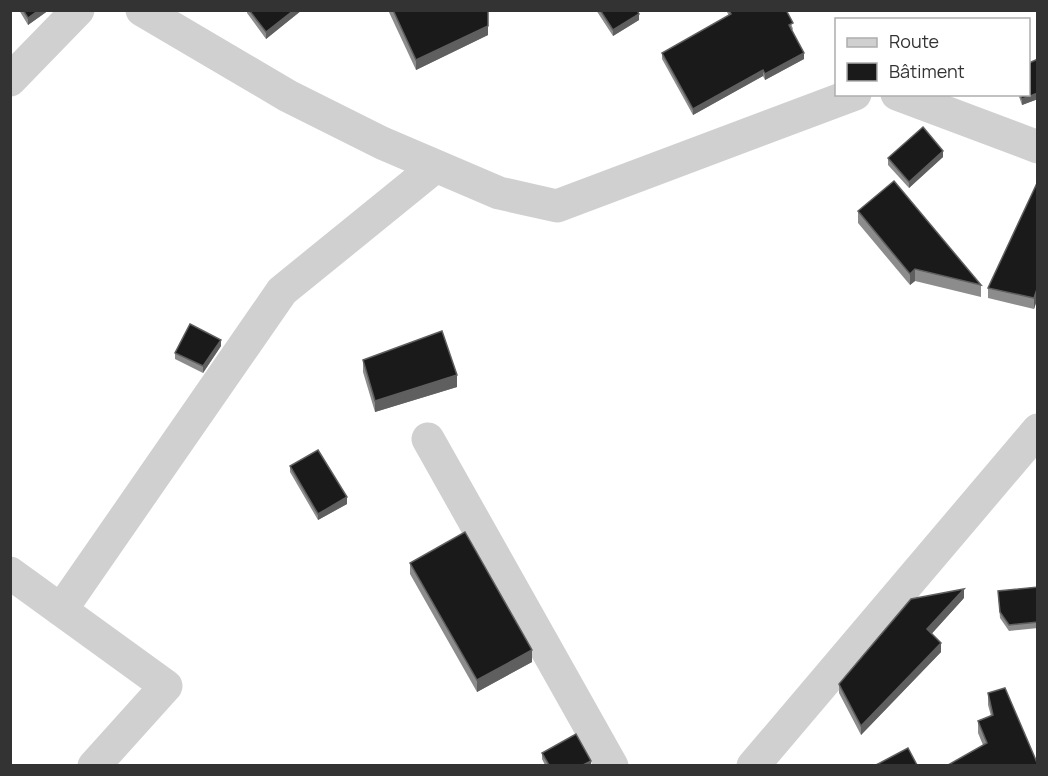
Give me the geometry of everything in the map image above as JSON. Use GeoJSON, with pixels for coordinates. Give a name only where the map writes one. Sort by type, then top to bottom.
{"type":"FeatureCollection","features":[{"type":"Feature","properties":{"kind":"street"},"geometry":{"type":"LineString","coordinates":[[11,79],[78,10]]}},
{"type":"Feature","properties":{"kind":"street"},"geometry":{"type":"LineString","coordinates":[[142,10],[288,96],[382,143],[499,193],[557,206],[850,96]]}},
{"type":"Feature","properties":{"kind":"street"},"geometry":{"type":"LineString","coordinates":[[902,96],[1038,147]]}},
{"type":"Feature","properties":{"kind":"street"},"geometry":{"type":"LineString","coordinates":[[61,610],[282,291],[436,166]]}},
{"type":"Feature","properties":{"kind":"street"},"geometry":{"type":"LineString","coordinates":[[753,765],[1038,430]]}},
{"type":"Feature","properties":{"kind":"street"},"geometry":{"type":"LineString","coordinates":[[428,439],[612,765]]}},
{"type":"Feature","properties":{"kind":"street"},"geometry":{"type":"LineString","coordinates":[[10,573],[166,686],[94,765]]}},
{"type":"Feature","properties":{"kind":"building"},"geometry":{"type":"Polygon","coordinates":[[[23,10],[39,10],[28,18],[23,10]]]}},
{"type":"Feature","properties":{"kind":"building"},"geometry":{"type":"Polygon","coordinates":[[[249,10],[294,10],[266,32],[249,10]]]}},
{"type":"Feature","properties":{"kind":"building"},"geometry":{"type":"Polygon","coordinates":[[[393,10],[488,10],[488,26],[416,60],[393,10]]]}},
{"type":"Feature","properties":{"kind":"building"},"geometry":{"type":"Polygon","coordinates":[[[600,10],[637,10],[639,14],[613,30],[600,10]]]}},
{"type":"Feature","properties":{"kind":"building"},"geometry":{"type":"Polygon","coordinates":[[[729,10],[786,10],[793,23],[789,25],[804,53],[765,74],[763,70],[693,109],[662,53],[731,14],[729,10]]]}},
{"type":"Feature","properties":{"kind":"building"},"geometry":{"type":"Polygon","coordinates":[[[1038,59],[1038,93],[1030,96],[1030,63],[1038,59]]]}},
{"type":"Feature","properties":{"kind":"building"},"geometry":{"type":"Polygon","coordinates":[[[923,127],[943,151],[909,182],[888,158],[923,127]]]}},
{"type":"Feature","properties":{"kind":"building"},"geometry":{"type":"Polygon","coordinates":[[[894,181],[981,285],[915,269],[910,274],[858,211],[894,181]]]}},
{"type":"Feature","properties":{"kind":"building"},"geometry":{"type":"Polygon","coordinates":[[[1038,181],[1038,286],[1034,298],[988,288],[1038,181]]]}},
{"type":"Feature","properties":{"kind":"building"},"geometry":{"type":"Polygon","coordinates":[[[190,324],[221,340],[203,366],[175,353],[190,324]]]}},
{"type":"Feature","properties":{"kind":"building"},"geometry":{"type":"Polygon","coordinates":[[[442,331],[457,375],[375,401],[363,360],[442,331]]]}},
{"type":"Feature","properties":{"kind":"building"},"geometry":{"type":"Polygon","coordinates":[[[318,450],[347,497],[318,514],[290,466],[318,450]]]}},
{"type":"Feature","properties":{"kind":"building"},"geometry":{"type":"Polygon","coordinates":[[[465,532],[532,650],[477,680],[410,563],[465,532]]]}},
{"type":"Feature","properties":{"kind":"building"},"geometry":{"type":"Polygon","coordinates":[[[1038,587],[1038,622],[1009,625],[1000,612],[998,591],[1038,587]]]}},
{"type":"Feature","properties":{"kind":"building"},"geometry":{"type":"Polygon","coordinates":[[[964,589],[927,629],[941,643],[861,726],[839,684],[911,599],[964,589]]]}},
{"type":"Feature","properties":{"kind":"building"},"geometry":{"type":"Polygon","coordinates":[[[1005,688],[1038,765],[948,765],[987,743],[978,721],[993,715],[988,693],[1005,688]]]}},
{"type":"Feature","properties":{"kind":"building"},"geometry":{"type":"Polygon","coordinates":[[[576,734],[591,761],[583,765],[549,765],[542,753],[576,734]]]}},
{"type":"Feature","properties":{"kind":"building"},"geometry":{"type":"Polygon","coordinates":[[[908,748],[917,765],[876,765],[908,748]]]}}]}
